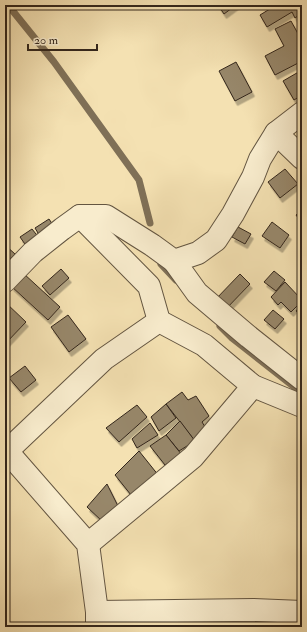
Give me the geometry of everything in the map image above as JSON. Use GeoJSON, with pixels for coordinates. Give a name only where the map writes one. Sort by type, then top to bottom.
{"type":"FeatureCollection","features":[{"type":"Feature","properties":{"kind":"street"},"geometry":{"type":"LineString","coordinates":[[174,261],[198,253],[216,240],[233,214],[253,177],[260,159],[276,133],[302,113]]}},
{"type":"Feature","properties":{"kind":"street"},"geometry":{"type":"LineString","coordinates":[[276,133],[302,158]]}},
{"type":"Feature","properties":{"kind":"street"},"geometry":{"type":"LineString","coordinates":[[80,216],[149,286],[159,321],[204,345],[253,386],[302,406]]}},
{"type":"Feature","properties":{"kind":"street"},"geometry":{"type":"LineString","coordinates":[[5,281],[33,252],[80,216],[106,216],[152,245],[174,261],[197,293],[302,379]]}},
{"type":"Feature","properties":{"kind":"street"},"geometry":{"type":"LineString","coordinates":[[159,321],[104,359],[6,450],[88,544],[97,620],[253,619],[302,612]]}},
{"type":"Feature","properties":{"kind":"street"},"geometry":{"type":"LineString","coordinates":[[88,544],[193,457],[253,386]]}},
{"type":"Feature","properties":{"kind":"building"},"geometry":{"type":"Polygon","coordinates":[[[218,5],[236,5],[224,14],[218,5]]]}},
{"type":"Feature","properties":{"kind":"building"},"geometry":{"type":"Polygon","coordinates":[[[272,5],[302,5],[302,13],[295,18],[292,12],[267,27],[260,15],[273,7],[272,5]]]}},
{"type":"Feature","properties":{"kind":"building"},"geometry":{"type":"Polygon","coordinates":[[[291,21],[302,41],[302,61],[275,75],[265,56],[284,46],[275,29],[291,21]]]}},
{"type":"Feature","properties":{"kind":"building"},"geometry":{"type":"Polygon","coordinates":[[[236,62],[252,92],[235,101],[219,71],[236,62]]]}},
{"type":"Feature","properties":{"kind":"building"},"geometry":{"type":"Polygon","coordinates":[[[302,70],[302,95],[294,100],[283,81],[302,70]]]}},
{"type":"Feature","properties":{"kind":"building"},"geometry":{"type":"Polygon","coordinates":[[[285,169],[298,184],[280,198],[268,182],[285,169]]]}},
{"type":"Feature","properties":{"kind":"building"},"geometry":{"type":"Polygon","coordinates":[[[302,210],[302,223],[296,215],[302,210]]]}},
{"type":"Feature","properties":{"kind":"building"},"geometry":{"type":"Polygon","coordinates":[[[49,219],[55,228],[41,238],[35,228],[49,219]]]}},
{"type":"Feature","properties":{"kind":"building"},"geometry":{"type":"Polygon","coordinates":[[[272,222],[289,235],[280,248],[262,236],[272,222]]]}},
{"type":"Feature","properties":{"kind":"building"},"geometry":{"type":"Polygon","coordinates":[[[238,227],[251,234],[245,244],[232,237],[238,227]]]}},
{"type":"Feature","properties":{"kind":"building"},"geometry":{"type":"Polygon","coordinates":[[[32,229],[40,239],[27,247],[20,237],[32,229]]]}},
{"type":"Feature","properties":{"kind":"building"},"geometry":{"type":"Polygon","coordinates":[[[5,245],[15,254],[5,264],[5,245]]]}},
{"type":"Feature","properties":{"kind":"building"},"geometry":{"type":"Polygon","coordinates":[[[61,269],[69,278],[50,295],[42,286],[61,269]]]}},
{"type":"Feature","properties":{"kind":"building"},"geometry":{"type":"Polygon","coordinates":[[[274,271],[285,280],[276,291],[264,282],[274,271]]]}},
{"type":"Feature","properties":{"kind":"building"},"geometry":{"type":"Polygon","coordinates":[[[23,273],[60,307],[48,320],[11,286],[23,273]]]}},
{"type":"Feature","properties":{"kind":"building"},"geometry":{"type":"Polygon","coordinates":[[[240,274],[250,284],[224,311],[214,301],[240,274]]]}},
{"type":"Feature","properties":{"kind":"building"},"geometry":{"type":"Polygon","coordinates":[[[285,282],[302,300],[291,312],[281,302],[278,305],[271,297],[285,282]]]}},
{"type":"Feature","properties":{"kind":"building"},"geometry":{"type":"Polygon","coordinates":[[[5,302],[26,322],[5,344],[5,302]]]}},
{"type":"Feature","properties":{"kind":"building"},"geometry":{"type":"Polygon","coordinates":[[[302,304],[302,316],[296,311],[302,304]]]}},
{"type":"Feature","properties":{"kind":"building"},"geometry":{"type":"Polygon","coordinates":[[[273,310],[284,319],[275,329],[264,320],[273,310]]]}},
{"type":"Feature","properties":{"kind":"building"},"geometry":{"type":"Polygon","coordinates":[[[68,315],[86,339],[69,352],[51,327],[68,315]]]}},
{"type":"Feature","properties":{"kind":"building"},"geometry":{"type":"Polygon","coordinates":[[[25,366],[36,380],[21,392],[9,378],[25,366]]]}},
{"type":"Feature","properties":{"kind":"building"},"geometry":{"type":"Polygon","coordinates":[[[182,392],[188,400],[196,396],[209,416],[202,422],[207,430],[195,441],[166,404],[182,392]]]}},
{"type":"Feature","properties":{"kind":"building"},"geometry":{"type":"Polygon","coordinates":[[[166,404],[176,418],[159,431],[151,417],[166,404]]]}},
{"type":"Feature","properties":{"kind":"building"},"geometry":{"type":"Polygon","coordinates":[[[137,405],[147,417],[119,442],[106,428],[137,405]]]}},
{"type":"Feature","properties":{"kind":"building"},"geometry":{"type":"Polygon","coordinates":[[[180,421],[195,441],[179,451],[166,435],[180,421]]]}},
{"type":"Feature","properties":{"kind":"building"},"geometry":{"type":"Polygon","coordinates":[[[150,423],[158,435],[137,448],[132,439],[150,423]]]}},
{"type":"Feature","properties":{"kind":"building"},"geometry":{"type":"Polygon","coordinates":[[[166,435],[182,455],[165,465],[150,446],[166,435]]]}},
{"type":"Feature","properties":{"kind":"building"},"geometry":{"type":"Polygon","coordinates":[[[139,451],[159,476],[131,495],[115,475],[139,451]]]}},
{"type":"Feature","properties":{"kind":"building"},"geometry":{"type":"Polygon","coordinates":[[[107,484],[120,510],[103,522],[87,507],[107,484]]]}},
{"type":"Feature","properties":{"kind":"building"},"geometry":{"type":"Polygon","coordinates":[[[214,619],[233,619],[233,627],[214,627],[214,619]]]}},
{"type":"Feature","properties":{"kind":"building"},"geometry":{"type":"Polygon","coordinates":[[[107,622],[128,622],[128,627],[107,627],[107,622]]]}},
{"type":"Feature","properties":{"kind":"waterway"},"geometry":{"type":"LineString","coordinates":[[8,5],[54,62],[139,180],[150,223]]}},
{"type":"Feature","properties":{"kind":"waterway"},"geometry":{"type":"LineString","coordinates":[[161,264],[176,280]]}},
{"type":"Feature","properties":{"kind":"waterway"},"geometry":{"type":"LineString","coordinates":[[220,326],[232,338],[302,393]]}}]}
